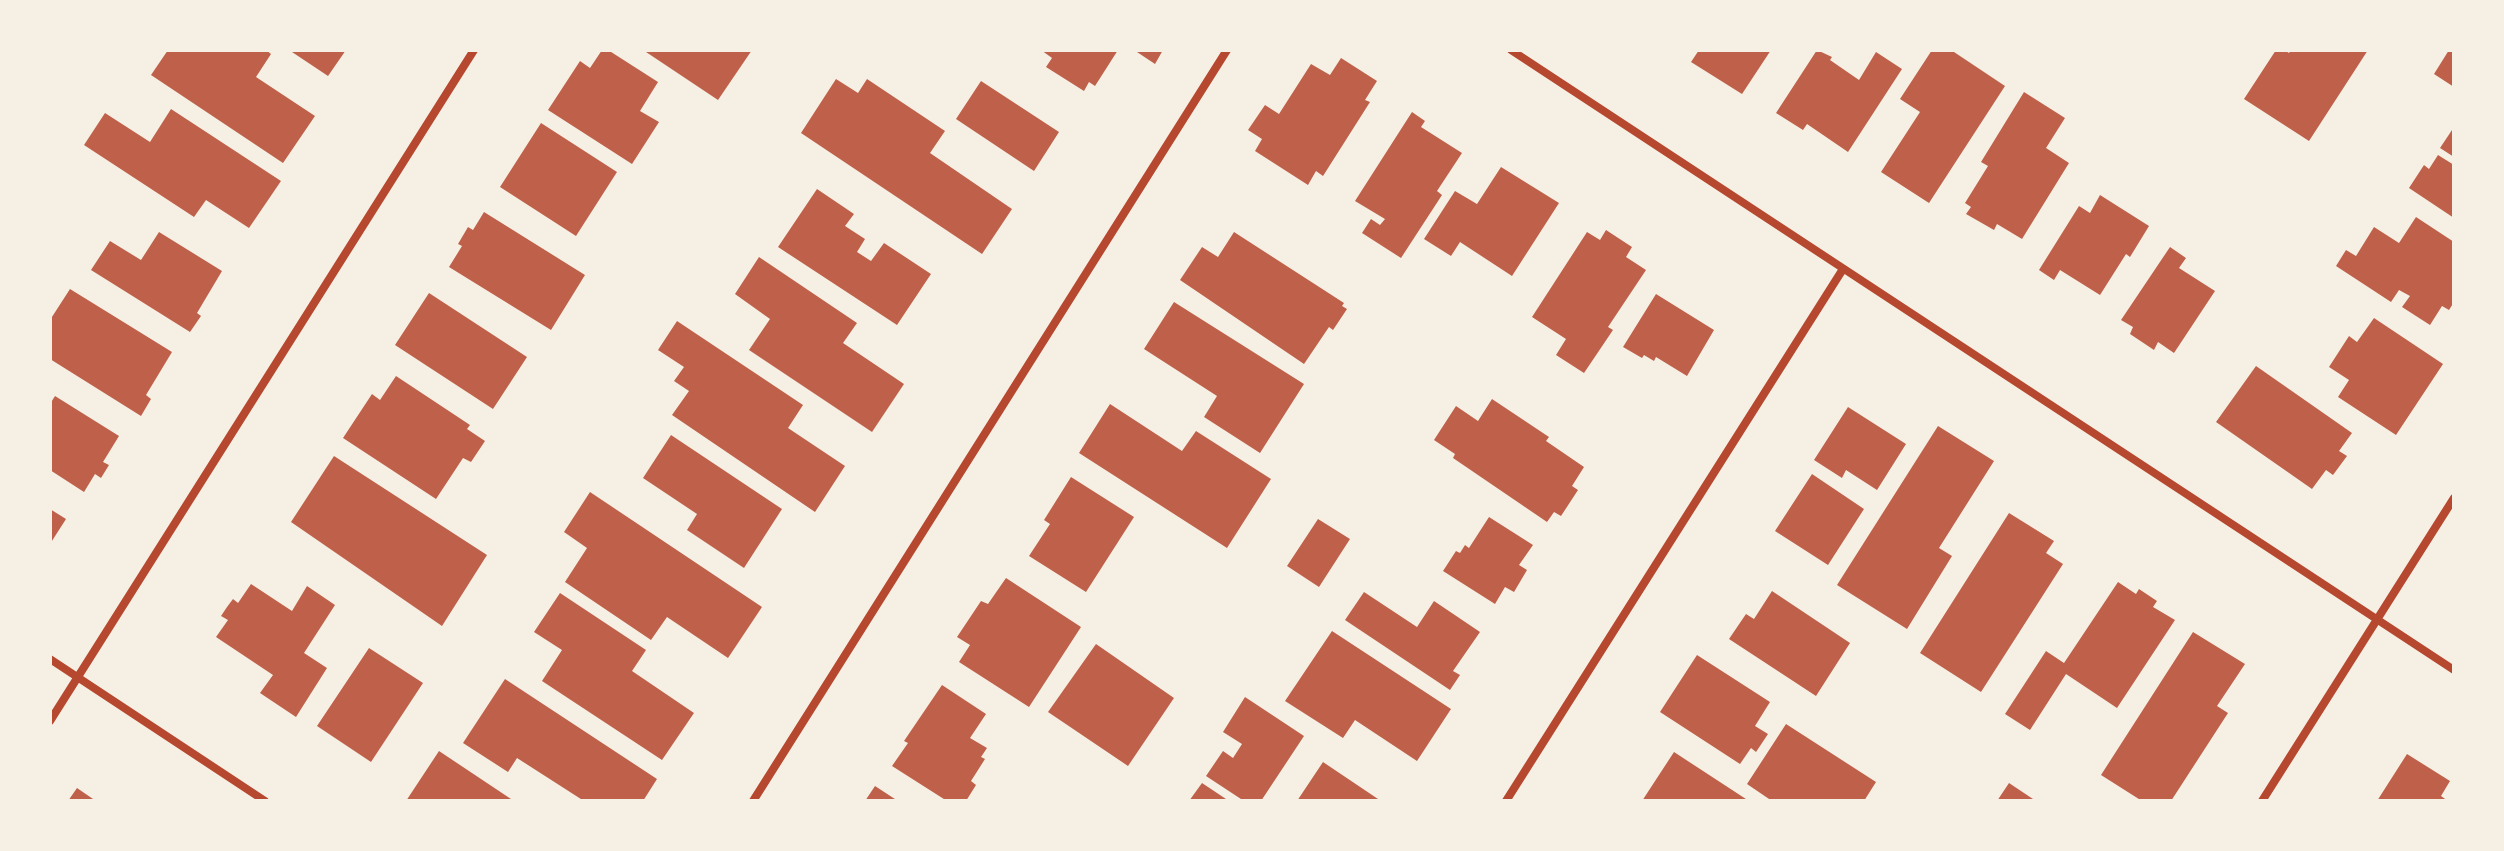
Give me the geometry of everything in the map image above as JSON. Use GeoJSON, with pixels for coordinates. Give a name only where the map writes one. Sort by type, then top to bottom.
{"type":"FeatureCollection","features":[{"type":"Feature","properties":{"kind":"street"},"geometry":{"type":"LineString","coordinates":[[50,721],[474,50]]}},
{"type":"Feature","properties":{"kind":"street"},"geometry":{"type":"LineString","coordinates":[[753,801],[1227,50]]}},
{"type":"Feature","properties":{"kind":"street"},"geometry":{"type":"LineString","coordinates":[[1511,50],[2454,670]]}},
{"type":"Feature","properties":{"kind":"street"},"geometry":{"type":"LineString","coordinates":[[1506,801],[1843,269]]}},
{"type":"Feature","properties":{"kind":"street"},"geometry":{"type":"LineString","coordinates":[[2262,801],[2454,498]]}},
{"type":"Feature","properties":{"kind":"street"},"geometry":{"type":"LineString","coordinates":[[50,659],[265,801]]}},
{"type":"Feature","properties":{"kind":"building"},"geometry":{"type":"Polygon","coordinates":[[[168,50],[266,50],[271,54],[256,77],[315,116],[283,163],[151,75],[168,50]]]}},
{"type":"Feature","properties":{"kind":"building"},"geometry":{"type":"Polygon","coordinates":[[[289,50],[346,50],[328,76],[289,50]]]}},
{"type":"Feature","properties":{"kind":"building"},"geometry":{"type":"Polygon","coordinates":[[[602,50],[608,50],[658,82],[640,111],[659,122],[632,164],[548,110],[580,61],[590,68],[602,50]]]}},
{"type":"Feature","properties":{"kind":"building"},"geometry":{"type":"Polygon","coordinates":[[[643,50],[752,50],[718,100],[643,50]]]}},
{"type":"Feature","properties":{"kind":"building"},"geometry":{"type":"Polygon","coordinates":[[[1041,50],[1118,50],[1095,86],[1089,82],[1084,91],[1046,67],[1052,58],[1041,50]]]}},
{"type":"Feature","properties":{"kind":"building"},"geometry":{"type":"Polygon","coordinates":[[[1134,50],[1163,50],[1155,64],[1134,50]]]}},
{"type":"Feature","properties":{"kind":"building"},"geometry":{"type":"Polygon","coordinates":[[[1699,50],[1771,50],[1742,94],[1691,62],[1699,50]]]}},
{"type":"Feature","properties":{"kind":"building"},"geometry":{"type":"Polygon","coordinates":[[[1817,50],[1832,57],[1830,60],[1859,80],[1876,52],[1902,69],[1848,152],[1807,124],[1803,130],[1776,113],[1817,50]]]}},
{"type":"Feature","properties":{"kind":"building"},"geometry":{"type":"Polygon","coordinates":[[[1932,50],[1951,50],[2005,86],[1929,203],[1881,172],[1920,112],[1900,99],[1932,50]]]}},
{"type":"Feature","properties":{"kind":"building"},"geometry":{"type":"Polygon","coordinates":[[[2276,50],[2289,53],[2291,50],[2368,50],[2309,141],[2244,99],[2276,50]]]}},
{"type":"Feature","properties":{"kind":"building"},"geometry":{"type":"Polygon","coordinates":[[[2449,50],[2454,50],[2454,87],[2434,74],[2449,50]]]}},
{"type":"Feature","properties":{"kind":"building"},"geometry":{"type":"Polygon","coordinates":[[[1341,58],[1377,81],[1365,100],[1370,102],[1323,176],[1316,171],[1308,185],[1255,151],[1262,139],[1248,130],[1265,105],[1279,114],[1311,64],[1330,75],[1341,58]]]}},
{"type":"Feature","properties":{"kind":"building"},"geometry":{"type":"Polygon","coordinates":[[[836,79],[858,93],[867,79],[945,131],[930,153],[1012,209],[982,254],[801,133],[836,79]]]}},
{"type":"Feature","properties":{"kind":"building"},"geometry":{"type":"Polygon","coordinates":[[[981,81],[1059,132],[1034,171],[956,119],[981,81]]]}},
{"type":"Feature","properties":{"kind":"building"},"geometry":{"type":"Polygon","coordinates":[[[2024,92],[2065,118],[2046,148],[2069,163],[2022,239],[1997,224],[1994,230],[1966,214],[1971,207],[1965,203],[1988,166],[1981,162],[2024,92]]]}},
{"type":"Feature","properties":{"kind":"building"},"geometry":{"type":"Polygon","coordinates":[[[171,109],[281,181],[249,228],[206,200],[194,217],[84,145],[105,113],[150,142],[171,109]]]}},
{"type":"Feature","properties":{"kind":"building"},"geometry":{"type":"Polygon","coordinates":[[[1412,112],[1425,121],[1421,127],[1462,153],[1437,191],[1442,195],[1401,258],[1362,233],[1371,219],[1380,225],[1385,219],[1355,201],[1412,112]]]}},
{"type":"Feature","properties":{"kind":"building"},"geometry":{"type":"Polygon","coordinates":[[[541,123],[617,172],[576,236],[500,187],[541,123]]]}},
{"type":"Feature","properties":{"kind":"building"},"geometry":{"type":"Polygon","coordinates":[[[2454,127],[2454,157],[2440,148],[2454,127]]]}},
{"type":"Feature","properties":{"kind":"building"},"geometry":{"type":"Polygon","coordinates":[[[2438,155],[2454,165],[2454,218],[2409,188],[2424,165],[2429,169],[2438,155]]]}},
{"type":"Feature","properties":{"kind":"building"},"geometry":{"type":"Polygon","coordinates":[[[1501,167],[1559,203],[1512,276],[1460,242],[1451,256],[1424,239],[1455,191],[1477,204],[1501,167]]]}},
{"type":"Feature","properties":{"kind":"building"},"geometry":{"type":"Polygon","coordinates":[[[817,189],[854,214],[845,226],[865,239],[857,252],[871,261],[884,243],[931,274],[897,325],[778,247],[817,189]]]}},
{"type":"Feature","properties":{"kind":"building"},"geometry":{"type":"Polygon","coordinates":[[[2100,195],[2149,226],[2130,257],[2126,254],[2100,295],[2060,270],[2054,280],[2039,270],[2079,206],[2090,213],[2100,195]]]}},
{"type":"Feature","properties":{"kind":"building"},"geometry":{"type":"Polygon","coordinates":[[[484,212],[585,275],[551,330],[449,267],[462,246],[458,244],[468,227],[473,230],[484,212]]]}},
{"type":"Feature","properties":{"kind":"building"},"geometry":{"type":"Polygon","coordinates":[[[2416,217],[2454,242],[2454,302],[2449,310],[2442,306],[2430,325],[2402,307],[2410,296],[2399,290],[2391,302],[2336,266],[2346,250],[2356,256],[2374,227],[2399,243],[2416,217]]]}},
{"type":"Feature","properties":{"kind":"building"},"geometry":{"type":"Polygon","coordinates":[[[1606,230],[1632,247],[1626,257],[1646,270],[1608,327],[1613,330],[1584,373],[1556,355],[1566,339],[1532,317],[1587,232],[1600,240],[1606,230]]]}},
{"type":"Feature","properties":{"kind":"building"},"geometry":{"type":"Polygon","coordinates":[[[159,232],[222,271],[197,313],[201,316],[190,332],[91,270],[110,241],[141,260],[159,232]]]}},
{"type":"Feature","properties":{"kind":"building"},"geometry":{"type":"Polygon","coordinates":[[[1234,232],[1344,303],[1342,306],[1347,309],[1333,330],[1329,327],[1304,364],[1180,280],[1202,247],[1218,257],[1234,232]]]}},
{"type":"Feature","properties":{"kind":"building"},"geometry":{"type":"Polygon","coordinates":[[[2170,247],[2186,258],[2179,268],[2215,291],[2174,353],[2158,342],[2154,350],[2130,334],[2133,327],[2121,320],[2170,247]]]}},
{"type":"Feature","properties":{"kind":"building"},"geometry":{"type":"Polygon","coordinates":[[[759,257],[857,323],[843,343],[904,384],[872,432],[749,350],[770,319],[735,294],[759,257]]]}},
{"type":"Feature","properties":{"kind":"building"},"geometry":{"type":"Polygon","coordinates":[[[70,289],[172,352],[146,395],[151,399],[141,416],[50,359],[50,320],[70,289]]]}},
{"type":"Feature","properties":{"kind":"building"},"geometry":{"type":"Polygon","coordinates":[[[429,293],[527,357],[493,409],[395,345],[429,293]]]}},
{"type":"Feature","properties":{"kind":"building"},"geometry":{"type":"Polygon","coordinates":[[[1656,294],[1714,330],[1687,376],[1656,357],[1654,361],[1644,355],[1642,358],[1623,347],[1656,294]]]}},
{"type":"Feature","properties":{"kind":"building"},"geometry":{"type":"Polygon","coordinates":[[[1174,302],[1304,384],[1260,453],[1204,417],[1217,396],[1144,349],[1174,302]]]}},
{"type":"Feature","properties":{"kind":"building"},"geometry":{"type":"Polygon","coordinates":[[[2374,318],[2443,364],[2396,435],[2338,397],[2349,380],[2329,367],[2349,336],[2357,342],[2374,318]]]}},
{"type":"Feature","properties":{"kind":"building"},"geometry":{"type":"Polygon","coordinates":[[[677,321],[803,405],[788,428],[845,466],[815,512],[672,415],[689,391],[674,381],[684,367],[658,350],[677,321]]]}},
{"type":"Feature","properties":{"kind":"building"},"geometry":{"type":"Polygon","coordinates":[[[2256,366],[2352,433],[2339,451],[2347,456],[2333,475],[2326,470],[2312,489],[2216,422],[2256,366]]]}},
{"type":"Feature","properties":{"kind":"building"},"geometry":{"type":"Polygon","coordinates":[[[396,376],[470,425],[467,429],[485,441],[471,462],[463,458],[436,499],[343,438],[372,394],[380,400],[396,376]]]}},
{"type":"Feature","properties":{"kind":"building"},"geometry":{"type":"Polygon","coordinates":[[[55,396],[119,436],[103,462],[109,465],[101,478],[95,474],[84,492],[50,470],[50,404],[55,396]]]}},
{"type":"Feature","properties":{"kind":"building"},"geometry":{"type":"Polygon","coordinates":[[[1492,399],[1549,437],[1546,441],[1584,467],[1572,486],[1578,490],[1561,516],[1554,512],[1547,522],[1453,458],[1455,454],[1434,440],[1456,406],[1478,421],[1492,399]]]}},
{"type":"Feature","properties":{"kind":"building"},"geometry":{"type":"Polygon","coordinates":[[[1110,404],[1182,451],[1196,431],[1271,479],[1227,548],[1079,453],[1110,404]]]}},
{"type":"Feature","properties":{"kind":"building"},"geometry":{"type":"Polygon","coordinates":[[[1848,407],[1906,444],[1877,490],[1846,470],[1842,478],[1814,460],[1848,407]]]}},
{"type":"Feature","properties":{"kind":"building"},"geometry":{"type":"Polygon","coordinates":[[[1938,426],[1994,461],[1939,548],[1952,556],[1907,629],[1837,585],[1938,426]]]}},
{"type":"Feature","properties":{"kind":"building"},"geometry":{"type":"Polygon","coordinates":[[[671,435],[782,509],[744,568],[687,530],[697,514],[643,478],[671,435]]]}},
{"type":"Feature","properties":{"kind":"building"},"geometry":{"type":"Polygon","coordinates":[[[334,456],[487,555],[442,626],[291,522],[334,456]]]}},
{"type":"Feature","properties":{"kind":"building"},"geometry":{"type":"Polygon","coordinates":[[[1812,474],[1864,509],[1828,565],[1775,531],[1812,474]]]}},
{"type":"Feature","properties":{"kind":"building"},"geometry":{"type":"Polygon","coordinates":[[[1071,477],[1134,517],[1086,592],[1029,556],[1050,524],[1044,520],[1071,477]]]}},
{"type":"Feature","properties":{"kind":"building"},"geometry":{"type":"Polygon","coordinates":[[[590,492],[762,607],[728,658],[667,617],[651,640],[565,582],[587,548],[564,532],[590,492]]]}},
{"type":"Feature","properties":{"kind":"building"},"geometry":{"type":"Polygon","coordinates":[[[50,509],[66,519],[50,544],[50,509]]]}},
{"type":"Feature","properties":{"kind":"building"},"geometry":{"type":"Polygon","coordinates":[[[2009,513],[2054,541],[2046,553],[2063,564],[1981,692],[1920,653],[2009,513]]]}},
{"type":"Feature","properties":{"kind":"building"},"geometry":{"type":"Polygon","coordinates":[[[1489,517],[1533,545],[1519,565],[1527,570],[1514,592],[1505,587],[1495,604],[1443,571],[1456,551],[1460,553],[1465,545],[1469,548],[1489,517]]]}},
{"type":"Feature","properties":{"kind":"building"},"geometry":{"type":"Polygon","coordinates":[[[1318,519],[1350,539],[1319,587],[1287,566],[1318,519]]]}},
{"type":"Feature","properties":{"kind":"building"},"geometry":{"type":"Polygon","coordinates":[[[1006,578],[1081,627],[1029,707],[959,662],[970,645],[957,637],[981,601],[988,604],[1006,578]]]}},
{"type":"Feature","properties":{"kind":"building"},"geometry":{"type":"Polygon","coordinates":[[[2118,582],[2136,594],[2139,589],[2157,601],[2153,607],[2175,620],[2117,708],[2066,674],[2030,730],[2005,714],[2046,651],[2064,663],[2118,582]]]}},
{"type":"Feature","properties":{"kind":"building"},"geometry":{"type":"Polygon","coordinates":[[[251,584],[292,611],[307,586],[335,605],[304,653],[327,668],[296,717],[260,693],[273,675],[216,637],[228,620],[221,616],[233,599],[238,603],[251,584]]]}},
{"type":"Feature","properties":{"kind":"building"},"geometry":{"type":"Polygon","coordinates":[[[1772,591],[1850,643],[1816,696],[1729,639],[1746,614],[1754,619],[1772,591]]]}},
{"type":"Feature","properties":{"kind":"building"},"geometry":{"type":"Polygon","coordinates":[[[1364,592],[1417,627],[1434,601],[1480,632],[1453,671],[1460,675],[1450,690],[1345,620],[1364,592]]]}},
{"type":"Feature","properties":{"kind":"building"},"geometry":{"type":"Polygon","coordinates":[[[560,593],[646,650],[632,671],[694,713],[662,760],[542,681],[562,650],[534,632],[560,593]]]}},
{"type":"Feature","properties":{"kind":"building"},"geometry":{"type":"Polygon","coordinates":[[[1332,631],[1451,709],[1417,761],[1355,720],[1343,738],[1285,701],[1332,631]]]}},
{"type":"Feature","properties":{"kind":"building"},"geometry":{"type":"Polygon","coordinates":[[[2193,632],[2245,664],[2217,706],[2228,713],[2171,801],[2142,801],[2101,775],[2193,632]]]}},
{"type":"Feature","properties":{"kind":"building"},"geometry":{"type":"Polygon","coordinates":[[[1096,644],[1174,698],[1128,766],[1048,712],[1096,644]]]}},
{"type":"Feature","properties":{"kind":"building"},"geometry":{"type":"Polygon","coordinates":[[[369,648],[423,683],[371,762],[317,726],[369,648]]]}},
{"type":"Feature","properties":{"kind":"building"},"geometry":{"type":"Polygon","coordinates":[[[1697,655],[1770,702],[1755,726],[1768,734],[1756,752],[1751,748],[1740,764],[1660,712],[1697,655]]]}},
{"type":"Feature","properties":{"kind":"building"},"geometry":{"type":"Polygon","coordinates":[[[505,679],[657,779],[643,801],[584,801],[517,758],[508,772],[463,743],[505,679]]]}},
{"type":"Feature","properties":{"kind":"building"},"geometry":{"type":"Polygon","coordinates":[[[942,685],[986,714],[970,738],[987,748],[981,757],[985,759],[971,781],[976,785],[966,801],[947,801],[892,766],[908,743],[904,741],[942,685]]]}},
{"type":"Feature","properties":{"kind":"building"},"geometry":{"type":"Polygon","coordinates":[[[1245,697],[1304,736],[1261,801],[1244,801],[1206,776],[1223,751],[1233,758],[1242,744],[1223,732],[1245,697]]]}},
{"type":"Feature","properties":{"kind":"building"},"geometry":{"type":"Polygon","coordinates":[[[1786,724],[1876,782],[1864,801],[1772,801],[1747,784],[1786,724]]]}},
{"type":"Feature","properties":{"kind":"building"},"geometry":{"type":"Polygon","coordinates":[[[439,751],[514,801],[406,801],[439,751]]]}},
{"type":"Feature","properties":{"kind":"building"},"geometry":{"type":"Polygon","coordinates":[[[1674,752],[1749,801],[1642,801],[1674,752]]]}},
{"type":"Feature","properties":{"kind":"building"},"geometry":{"type":"Polygon","coordinates":[[[2407,754],[2450,781],[2441,796],[2448,801],[2377,801],[2407,754]]]}},
{"type":"Feature","properties":{"kind":"building"},"geometry":{"type":"Polygon","coordinates":[[[1323,762],[1381,801],[1297,801],[1323,762]]]}},
{"type":"Feature","properties":{"kind":"building"},"geometry":{"type":"Polygon","coordinates":[[[1202,783],[1229,801],[1189,801],[1202,783]]]}},
{"type":"Feature","properties":{"kind":"building"},"geometry":{"type":"Polygon","coordinates":[[[2009,783],[2036,801],[1997,801],[2009,783]]]}},
{"type":"Feature","properties":{"kind":"building"},"geometry":{"type":"Polygon","coordinates":[[[875,786],[898,801],[865,801],[875,786]]]}},
{"type":"Feature","properties":{"kind":"building"},"geometry":{"type":"Polygon","coordinates":[[[77,788],[96,801],[68,801],[77,788]]]}}]}
